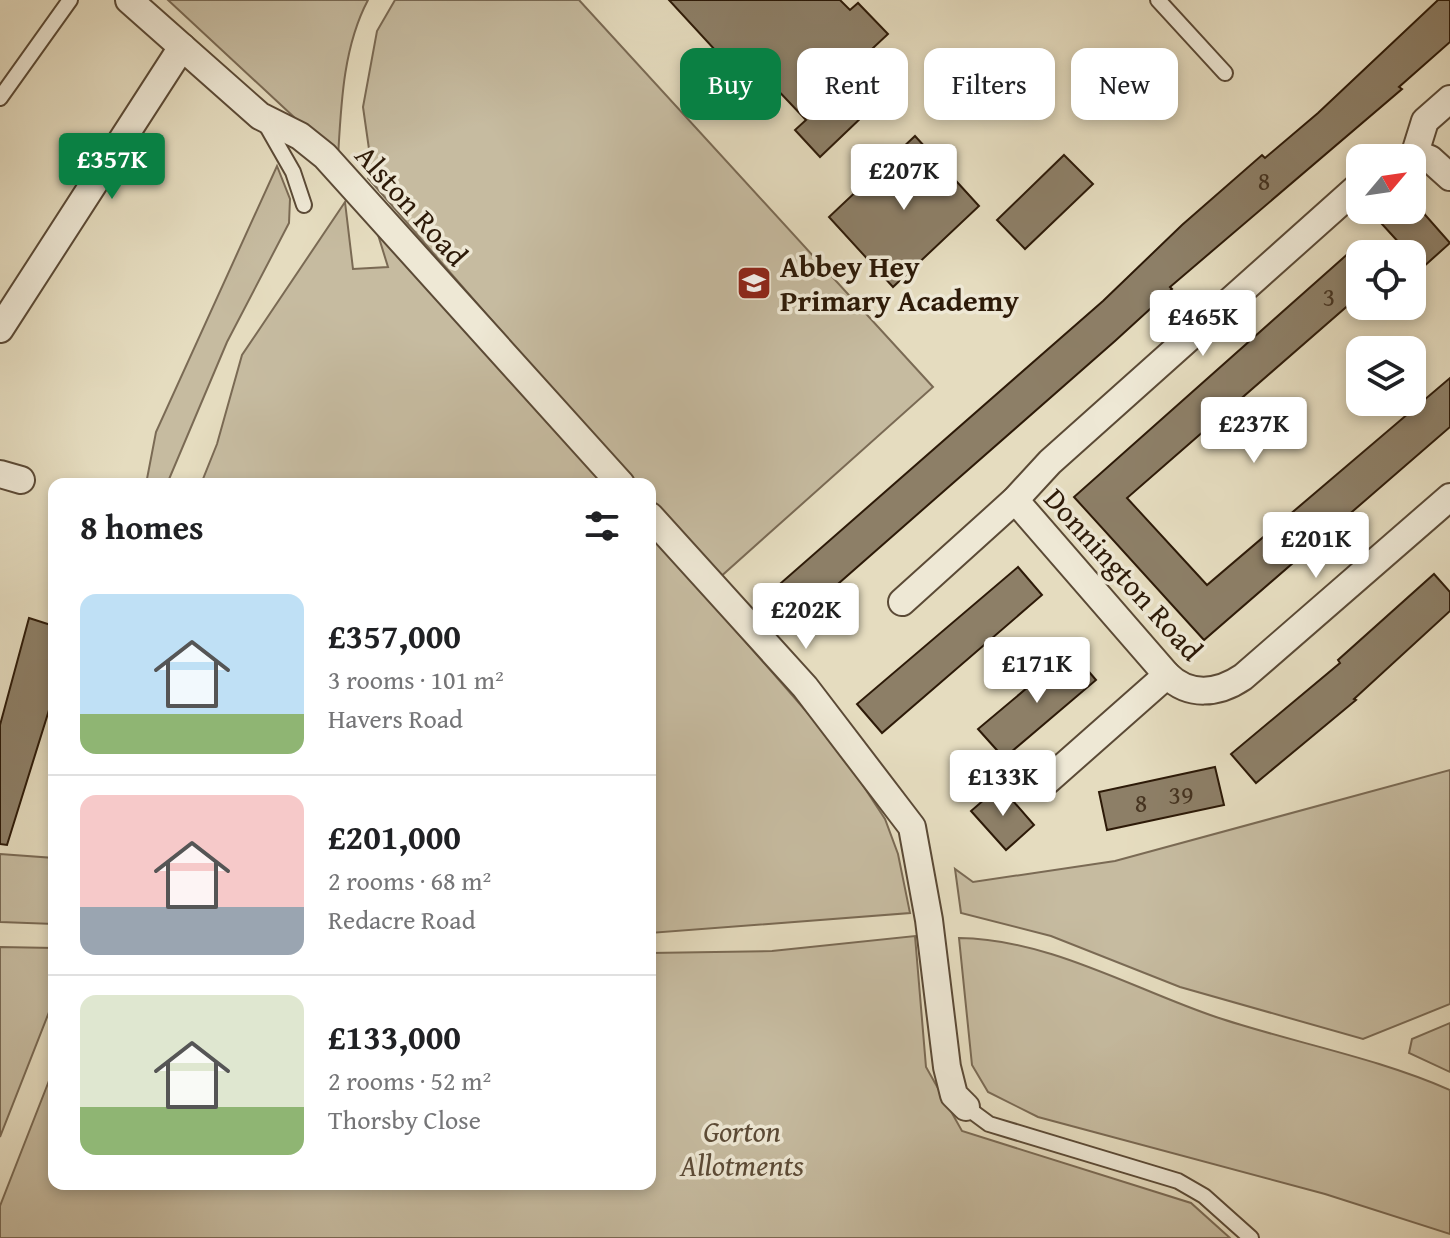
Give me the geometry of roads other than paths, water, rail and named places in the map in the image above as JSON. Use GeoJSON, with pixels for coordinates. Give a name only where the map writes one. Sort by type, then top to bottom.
{"type":"FeatureCollection","features":[{"type":"Feature","properties":{"kind":"street","name":"Alston Road"},"geometry":{"type":"LineString","coordinates":[[129,0],[260,116],[300,136],[325,156],[616,478]]}},
{"type":"Feature","properties":{"kind":"street"},"geometry":{"type":"LineString","coordinates":[[0,329],[182,47]]}},
{"type":"Feature","properties":{"kind":"street"},"geometry":{"type":"LineString","coordinates":[[1411,144],[1425,121],[1450,99]]}},
{"type":"Feature","properties":{"kind":"street"},"geometry":{"type":"LineString","coordinates":[[1426,158],[1450,177]]}},
{"type":"Feature","properties":{"kind":"street"},"geometry":{"type":"LineString","coordinates":[[902,602],[1015,500],[1050,462],[1346,198]]}},
{"type":"Feature","properties":{"kind":"street"},"geometry":{"type":"LineString","coordinates":[[1047,781],[1177,682],[1215,691],[1243,677],[1450,497]]}},
{"type":"Feature","properties":{"kind":"street","name":"Donnington Road"},"geometry":{"type":"LineString","coordinates":[[1015,500],[1177,682]]}},
{"type":"Feature","properties":{"kind":"street"},"geometry":{"type":"LineString","coordinates":[[656,523],[805,687],[912,827],[947,1067],[954,1095],[966,1107]]}},
{"type":"Feature","properties":{"kind":"lane"},"geometry":{"type":"LineString","coordinates":[[0,98],[70,0]]}},
{"type":"Feature","properties":{"kind":"lane"},"geometry":{"type":"LineString","coordinates":[[1158,0],[1225,73]]}},
{"type":"Feature","properties":{"kind":"lane"},"geometry":{"type":"LineString","coordinates":[[260,116],[293,172],[304,205]]}},
{"type":"Feature","properties":{"kind":"lane"},"geometry":{"type":"LineString","coordinates":[[966,1107],[989,1124],[1178,1181],[1204,1196],[1251,1238]]}},
{"type":"Feature","properties":{"kind":"place","name":"Abbey Hey Primary Academy"},"geometry":{"type":"Point","coordinates":[754,283]}},
{"type":"Feature","properties":{"kind":"park label","name":"Gorton Allotments"},"geometry":{"type":"Point","coordinates":[742,1148]}}]}
